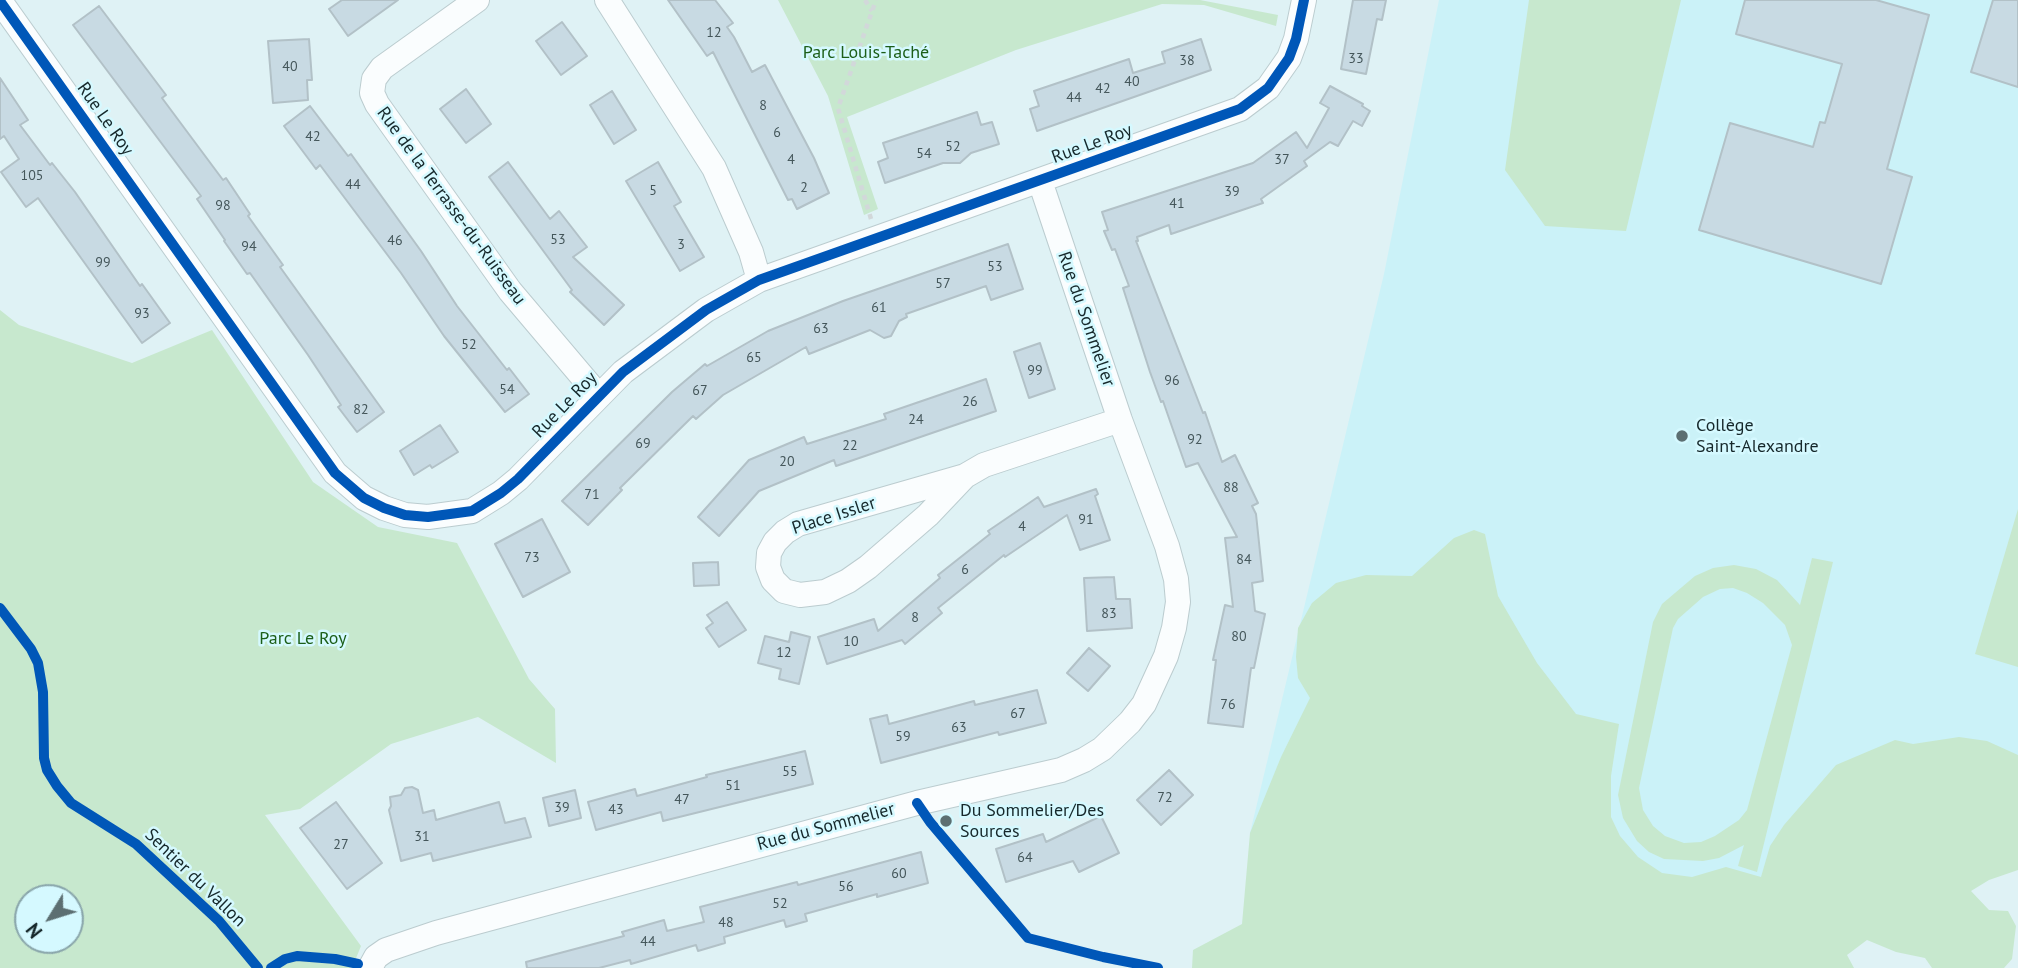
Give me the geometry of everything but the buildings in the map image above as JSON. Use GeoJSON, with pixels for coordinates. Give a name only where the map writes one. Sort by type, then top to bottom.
{"type":"FeatureCollection","features":[{"type":"Feature","properties":{"kind":"street","name":"Rue de la Terrasse-du-Ruisseau"},"geometry":{"type":"LineString","coordinates":[[477,0],[382,68],[374,79],[372,93],[377,104],[510,291],[598,395]]}},
{"type":"Feature","properties":{"kind":"street"},"geometry":{"type":"LineString","coordinates":[[607,0],[714,168],[751,252],[759,280]]}},
{"type":"Feature","properties":{"kind":"street","name":"Rue Le Roy"},"geometry":{"type":"LineString","coordinates":[[6,6],[335,473],[365,498],[384,508],[405,515],[428,517],[472,510],[501,493],[518,479],[598,395],[648,351],[695,317],[759,280],[1240,109],[1256,99],[1279,74],[1289,58],[1304,0]]}},
{"type":"Feature","properties":{"kind":"street","name":"Rue du Sommelier"},"geometry":{"type":"LineString","coordinates":[[370,968],[376,957],[405,942],[917,803],[1061,770],[1101,749],[1130,722],[1156,682],[1174,628],[1178,602],[1176,579],[1167,546],[1120,421],[1040,181]]}},
{"type":"Feature","properties":{"kind":"street","name":"Place Issler"},"geometry":{"type":"LineString","coordinates":[[965,476],[928,515],[848,581],[825,592],[800,595],[784,591],[773,580],[768,567],[769,553],[785,532],[798,524],[965,476],[984,465],[1120,421]]}},
{"type":"Feature","properties":{"kind":"path"},"geometry":{"type":"LineString","coordinates":[[865,0],[872,12]]}},
{"type":"Feature","properties":{"kind":"path"},"geometry":{"type":"LineString","coordinates":[[876,0],[838,107],[876,237]]}},
{"type":"Feature","properties":{"kind":"shaded area","name":"Collège Saint-Alexandre"},"geometry":{"type":"Polygon","coordinates":[[[1439,0],[2018,0],[2018,829],[1724,896],[1250,833],[1384,274],[1439,0]]]}},
{"type":"Feature","properties":{"kind":"green space","name":"Parc Louis-Taché"},"geometry":{"type":"Polygon","coordinates":[[[778,0],[1200,0],[1278,15],[1276,26],[1204,5],[1162,4],[1016,50],[847,117],[878,209],[864,215],[828,96],[778,0]]]}},
{"type":"Feature","properties":{"kind":"green space"},"geometry":{"type":"Polygon","coordinates":[[[1529,0],[1681,0],[1626,231],[1545,226],[1505,170],[1529,0]]]}},
{"type":"Feature","properties":{"kind":"green space","name":"Parc Le Roy"},"geometry":{"type":"Polygon","coordinates":[[[0,310],[19,325],[132,363],[212,330],[313,482],[378,527],[457,543],[529,679],[555,709],[556,763],[478,717],[391,744],[300,809],[265,815],[361,946],[352,968],[0,968],[0,310]]]}},
{"type":"Feature","properties":{"kind":"green space"},"geometry":{"type":"Polygon","coordinates":[[[2018,509],[2018,667],[1975,654],[2018,509]]]}},
{"type":"Feature","properties":{"kind":"green space"},"geometry":{"type":"Polygon","coordinates":[[[1474,530],[1485,534],[1498,596],[1537,663],[1576,714],[1619,724],[1611,776],[1611,817],[1620,836],[1638,857],[1662,873],[1692,877],[1726,867],[1761,877],[1770,846],[1784,825],[1836,765],[1895,740],[1913,744],[1959,737],[1987,741],[2018,755],[2018,870],[1989,880],[1971,891],[1989,910],[2008,911],[2016,926],[2012,959],[2004,968],[1932,968],[1925,958],[1896,952],[1867,940],[1847,955],[1854,968],[1192,968],[1193,950],[1242,924],[1250,833],[1281,757],[1310,698],[1298,678],[1296,657],[1298,628],[1312,603],[1336,583],[1366,575],[1412,576],[1454,538],[1474,530]]]}},
{"type":"Feature","properties":{"kind":"green space"},"geometry":{"type":"Polygon","coordinates":[[[1812,558],[1833,562],[1757,872],[1738,866],[1744,845],[1719,858],[1703,861],[1664,859],[1649,852],[1637,841],[1623,818],[1618,795],[1653,622],[1662,604],[1695,576],[1713,568],[1734,565],[1756,569],[1777,580],[1800,605],[1812,558]],[[1733,588],[1720,589],[1703,597],[1678,619],[1673,628],[1639,788],[1643,810],[1653,826],[1665,836],[1684,843],[1701,842],[1715,836],[1739,820],[1747,810],[1792,645],[1785,625],[1763,603],[1733,588]]]}},
{"type":"Feature","properties":{"kind":"cycle path"},"geometry":{"type":"LineString","coordinates":[[0,1],[335,473],[364,498],[384,508],[405,515],[428,517],[472,511],[501,493],[623,372],[706,310],[759,280],[1240,109],[1268,88],[1289,58],[1304,0]]}},
{"type":"Feature","properties":{"kind":"cycle path","name":"Sentier du Vallon"},"geometry":{"type":"LineString","coordinates":[[0,608],[31,649],[38,663],[43,692],[44,758],[47,770],[57,786],[71,803],[136,844],[219,921],[258,968]]}},
{"type":"Feature","properties":{"kind":"cycle path"},"geometry":{"type":"LineString","coordinates":[[917,803],[1028,938],[1158,968]]}},
{"type":"Feature","properties":{"kind":"cycle path"},"geometry":{"type":"LineString","coordinates":[[271,968],[285,959],[297,956],[358,964]]}},
{"type":"Feature","properties":{"kind":"place","name":"Collège Saint-Alexandre"},"geometry":{"type":"Point","coordinates":[1682,436]}},
{"type":"Feature","properties":{"kind":"place","name":"Du Sommelier/Des Sources"},"geometry":{"type":"Point","coordinates":[946,821]}}]}
